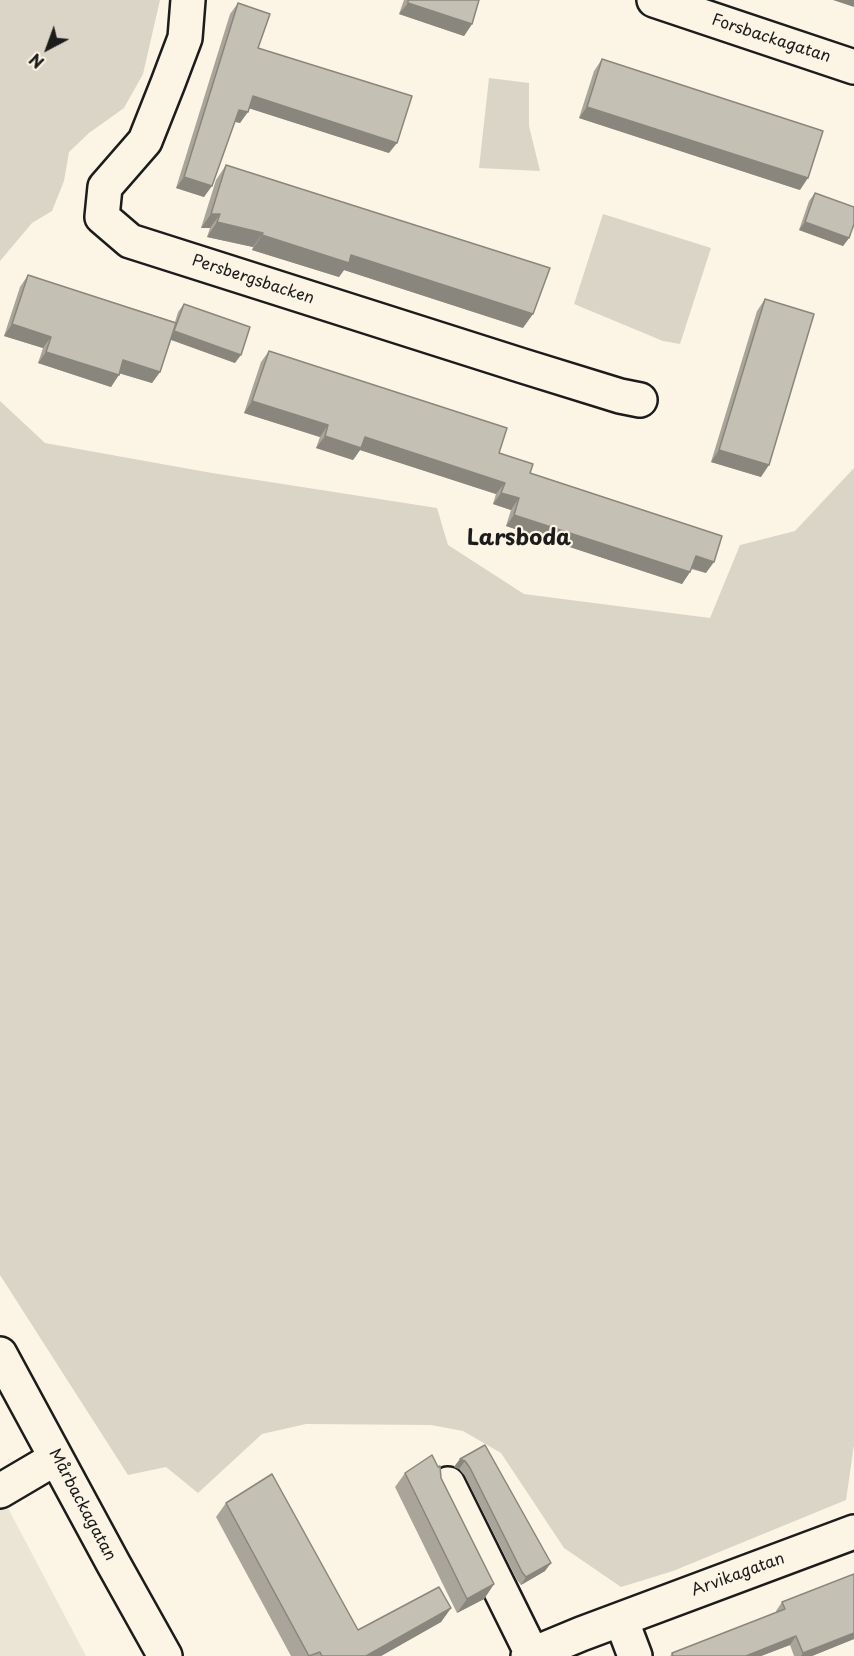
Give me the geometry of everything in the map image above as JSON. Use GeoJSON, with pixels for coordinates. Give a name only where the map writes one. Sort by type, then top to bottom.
{"type":"FeatureCollection","features":[{"type":"Feature","properties":{"kind":"street","name":"Persbergsbacken"},"geometry":{"type":"LineString","coordinates":[[188,0],[185,38],[145,141],[105,187],[102,217],[130,242],[640,400]]}},
{"type":"Feature","properties":{"kind":"street","name":"Forsbackagatan"},"geometry":{"type":"LineString","coordinates":[[654,0],[854,67]]}},
{"type":"Feature","properties":{"kind":"street","name":"Mårbackagatan"},"geometry":{"type":"LineString","coordinates":[[0,1354],[165,1656]]}},
{"type":"Feature","properties":{"kind":"street"},"geometry":{"type":"LineString","coordinates":[[0,1491],[56,1458]]}},
{"type":"Feature","properties":{"kind":"street"},"geometry":{"type":"LineString","coordinates":[[448,1484],[530,1655]]}},
{"type":"Feature","properties":{"kind":"street","name":"Arvikagatan"},"geometry":{"type":"LineString","coordinates":[[530,1655],[854,1532]]}},
{"type":"Feature","properties":{"kind":"street"},"geometry":{"type":"LineString","coordinates":[[621,1619],[635,1656]]}},
{"type":"Feature","properties":{"kind":"shaded area"},"geometry":{"type":"Polygon","coordinates":[[[0,0],[160,0],[143,74],[124,108],[89,133],[69,152],[64,181],[52,211],[32,223],[0,261],[0,0]]]}},
{"type":"Feature","properties":{"kind":"shaded area"},"geometry":{"type":"Polygon","coordinates":[[[489,78],[529,83],[529,126],[540,171],[479,168],[489,78]]]}},
{"type":"Feature","properties":{"kind":"shaded area"},"geometry":{"type":"Polygon","coordinates":[[[603,214],[711,248],[680,344],[663,341],[574,304],[603,214]]]}},
{"type":"Feature","properties":{"kind":"shaded area"},"geometry":{"type":"Polygon","coordinates":[[[0,401],[45,443],[212,473],[437,508],[448,545],[524,594],[710,618],[740,545],[795,531],[854,468],[854,1445],[846,1500],[673,1571],[621,1587],[564,1548],[501,1453],[463,1431],[431,1425],[306,1424],[262,1434],[198,1493],[166,1467],[128,1475],[0,1275],[0,401]]]}},
{"type":"Feature","properties":{"kind":"shaded area"},"geometry":{"type":"Polygon","coordinates":[[[0,1493],[86,1656],[0,1656],[0,1493]]]}},
{"type":"Feature","properties":{"kind":"building"},"geometry":{"type":"Polygon","coordinates":[[[408,0],[479,0],[472,24],[408,3],[408,0]]]}},
{"type":"Feature","properties":{"kind":"building"},"geometry":{"type":"Polygon","coordinates":[[[238,3],[270,14],[258,48],[412,96],[397,143],[253,96],[248,112],[239,110],[212,186],[184,177],[238,3]]]}},
{"type":"Feature","properties":{"kind":"building"},"geometry":{"type":"Polygon","coordinates":[[[602,59],[823,131],[808,178],[587,107],[602,59]]]}},
{"type":"Feature","properties":{"kind":"building"},"geometry":{"type":"Polygon","coordinates":[[[226,165],[550,268],[533,314],[351,255],[349,263],[262,235],[263,233],[217,222],[220,214],[211,214],[226,165]]]}},
{"type":"Feature","properties":{"kind":"building"},"geometry":{"type":"Polygon","coordinates":[[[815,193],[854,207],[854,224],[849,238],[805,222],[815,193]]]}},
{"type":"Feature","properties":{"kind":"building"},"geometry":{"type":"Polygon","coordinates":[[[28,275],[176,323],[160,372],[123,360],[119,375],[46,352],[51,337],[12,324],[28,275]]]}},
{"type":"Feature","properties":{"kind":"building"},"geometry":{"type":"Polygon","coordinates":[[[765,299],[814,314],[769,465],[719,450],[765,299]]]}},
{"type":"Feature","properties":{"kind":"building"},"geometry":{"type":"Polygon","coordinates":[[[184,304],[250,327],[241,355],[174,331],[184,304]]]}},
{"type":"Feature","properties":{"kind":"building"},"geometry":{"type":"Polygon","coordinates":[[[269,351],[507,428],[499,453],[533,464],[530,473],[722,536],[714,562],[696,556],[690,572],[514,515],[519,498],[501,493],[505,483],[365,437],[361,448],[325,436],[328,425],[252,401],[269,351]]]}},
{"type":"Feature","properties":{"kind":"building"},"geometry":{"type":"Polygon","coordinates":[[[485,1445],[551,1563],[526,1577],[470,1468],[465,1461],[460,1459],[485,1445]]]}},
{"type":"Feature","properties":{"kind":"building"},"geometry":{"type":"Polygon","coordinates":[[[432,1455],[438,1467],[440,1466],[441,1478],[494,1584],[467,1599],[405,1473],[432,1455]]]}},
{"type":"Feature","properties":{"kind":"building"},"geometry":{"type":"Polygon","coordinates":[[[272,1474],[358,1630],[439,1587],[451,1608],[366,1656],[322,1656],[320,1652],[309,1656],[226,1503],[272,1474]]]}},
{"type":"Feature","properties":{"kind":"building"},"geometry":{"type":"Polygon","coordinates":[[[854,1574],[854,1633],[803,1653],[796,1636],[746,1656],[673,1656],[672,1653],[785,1609],[782,1602],[854,1574]]]}},
{"type":"Feature","properties":{"kind":"district","name":"Larsboda"},"geometry":{"type":"Point","coordinates":[519,539]}}]}
